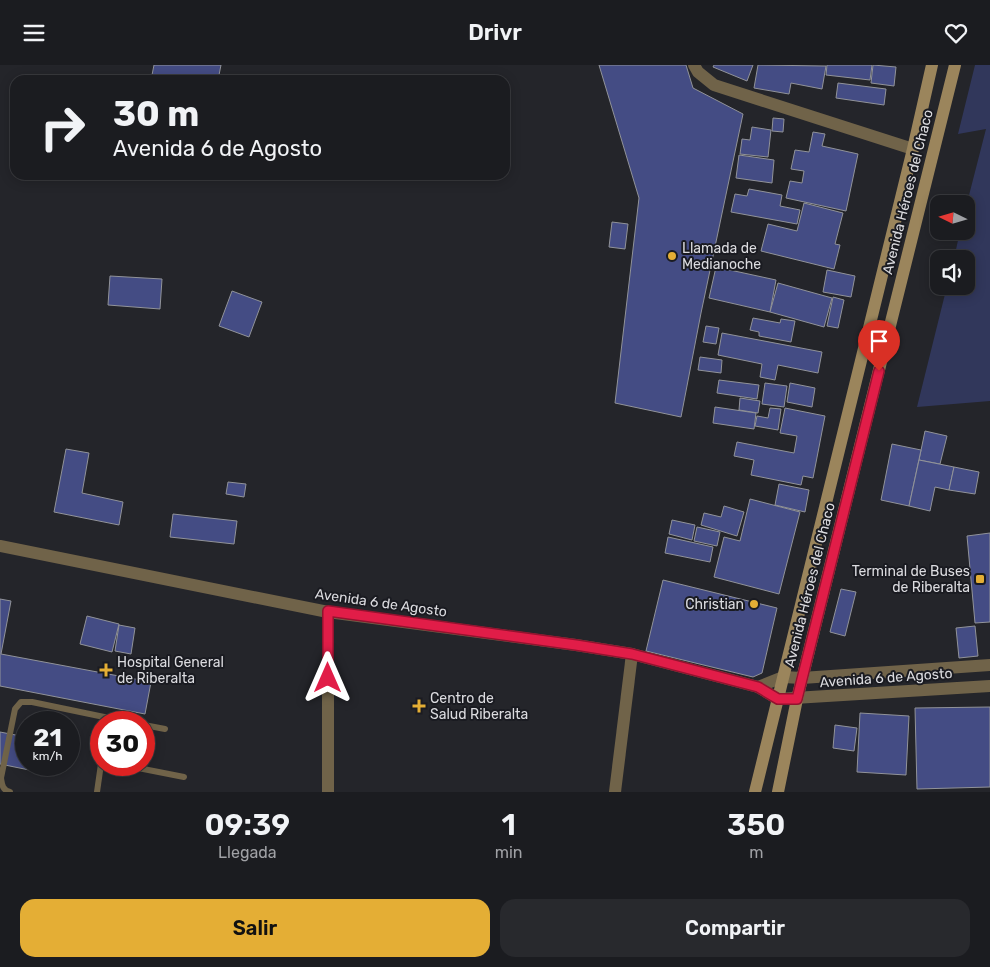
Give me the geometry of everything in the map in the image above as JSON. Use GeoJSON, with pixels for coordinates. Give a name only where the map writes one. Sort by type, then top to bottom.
{"type":"FeatureCollection","features":[{"type":"Feature","properties":{"kind":"main road","name":"Avenida Héroes del Chaco"},"geometry":{"type":"LineString","coordinates":[[755,792],[932,65]]}},
{"type":"Feature","properties":{"kind":"main road","name":"Avenida Héroes del Chaco"},"geometry":{"type":"LineString","coordinates":[[778,792],[802,678],[955,65]]}},
{"type":"Feature","properties":{"kind":"street"},"geometry":{"type":"LineString","coordinates":[[694,65],[698,72],[714,85],[913,149]]}},
{"type":"Feature","properties":{"kind":"street","name":"Avenida 6 de Agosto"},"geometry":{"type":"LineString","coordinates":[[0,546],[328,611],[566,643],[632,654],[758,687],[778,699],[990,686]]}},
{"type":"Feature","properties":{"kind":"street"},"geometry":{"type":"LineString","coordinates":[[328,611],[328,792]]}},
{"type":"Feature","properties":{"kind":"street"},"geometry":{"type":"LineString","coordinates":[[615,792],[632,654]]}},
{"type":"Feature","properties":{"kind":"street","name":"Avenida 6 de Agosto"},"geometry":{"type":"LineString","coordinates":[[758,687],[783,677],[802,678],[990,665]]}},
{"type":"Feature","properties":{"kind":"lane"},"geometry":{"type":"LineString","coordinates":[[10,792],[6,791],[2,786],[1,778],[15,709],[21,702],[32,702],[90,716]]}},
{"type":"Feature","properties":{"kind":"lane"},"geometry":{"type":"LineString","coordinates":[[155,727],[165,729]]}},
{"type":"Feature","properties":{"kind":"lane"},"geometry":{"type":"LineString","coordinates":[[155,771],[184,777]]}},
{"type":"Feature","properties":{"kind":"lane"},"geometry":{"type":"LineString","coordinates":[[97,792],[99,776]]}},
{"type":"Feature","properties":{"kind":"shaded area"},"geometry":{"type":"Polygon","coordinates":[[[975,65],[990,65],[990,401],[917,407],[945,295],[975,295],[975,250],[956,250],[958,240],[975,240],[975,195],[969,195],[986,129],[958,134],[975,65]]]}},
{"type":"Feature","properties":{"kind":"building"},"geometry":{"type":"Polygon","coordinates":[[[154,65],[221,65],[219,75],[152,75],[154,65]]]}},
{"type":"Feature","properties":{"kind":"building","name":"Llamada de Medianoche"},"geometry":{"type":"Polygon","coordinates":[[[599,65],[686,65],[693,88],[743,114],[681,417],[615,403],[639,198],[599,65]]]}},
{"type":"Feature","properties":{"kind":"building"},"geometry":{"type":"Polygon","coordinates":[[[714,65],[753,65],[747,81],[713,67],[714,65]]]}},
{"type":"Feature","properties":{"kind":"building"},"geometry":{"type":"Polygon","coordinates":[[[758,65],[826,66],[822,89],[791,83],[789,94],[754,88],[758,65]]]}},
{"type":"Feature","properties":{"kind":"building"},"geometry":{"type":"Polygon","coordinates":[[[827,65],[872,65],[870,80],[826,75],[827,65]]]}},
{"type":"Feature","properties":{"kind":"building"},"geometry":{"type":"Polygon","coordinates":[[[873,65],[896,67],[894,86],[871,83],[873,65]]]}},
{"type":"Feature","properties":{"kind":"building"},"geometry":{"type":"Polygon","coordinates":[[[838,83],[886,89],[884,105],[836,98],[838,83]]]}},
{"type":"Feature","properties":{"kind":"building"},"geometry":{"type":"Polygon","coordinates":[[[773,118],[784,119],[783,132],[772,131],[773,118]]]}},
{"type":"Feature","properties":{"kind":"building"},"geometry":{"type":"Polygon","coordinates":[[[752,127],[771,130],[768,157],[740,154],[742,139],[750,140],[752,127]]]}},
{"type":"Feature","properties":{"kind":"building"},"geometry":{"type":"Polygon","coordinates":[[[813,132],[825,134],[822,146],[858,154],[846,211],[786,198],[790,181],[802,183],[804,171],[791,169],[795,150],[809,152],[813,132]]]}},
{"type":"Feature","properties":{"kind":"building"},"geometry":{"type":"Polygon","coordinates":[[[739,155],[774,160],[772,183],[736,178],[739,155]]]}},
{"type":"Feature","properties":{"kind":"building"},"geometry":{"type":"Polygon","coordinates":[[[749,189],[782,195],[780,206],[800,210],[797,224],[731,212],[735,194],[747,196],[749,189]]]}},
{"type":"Feature","properties":{"kind":"building"},"geometry":{"type":"Polygon","coordinates":[[[804,203],[843,213],[835,244],[840,245],[834,269],[761,251],[768,224],[797,231],[804,203]]]}},
{"type":"Feature","properties":{"kind":"building"},"geometry":{"type":"Polygon","coordinates":[[[612,222],[628,224],[625,249],[609,247],[612,222]]]}},
{"type":"Feature","properties":{"kind":"building"},"geometry":{"type":"Polygon","coordinates":[[[716,267],[776,280],[770,312],[709,298],[716,267]]]}},
{"type":"Feature","properties":{"kind":"building"},"geometry":{"type":"Polygon","coordinates":[[[827,270],[855,276],[851,297],[823,292],[827,270]]]}},
{"type":"Feature","properties":{"kind":"building"},"geometry":{"type":"Polygon","coordinates":[[[110,276],[162,279],[160,309],[108,305],[110,276]]]}},
{"type":"Feature","properties":{"kind":"building"},"geometry":{"type":"Polygon","coordinates":[[[778,283],[832,298],[824,327],[770,312],[778,283]]]}},
{"type":"Feature","properties":{"kind":"building"},"geometry":{"type":"Polygon","coordinates":[[[232,291],[262,302],[249,337],[219,326],[232,291]]]}},
{"type":"Feature","properties":{"kind":"building"},"geometry":{"type":"Polygon","coordinates":[[[833,297],[844,300],[838,328],[827,326],[833,297]]]}},
{"type":"Feature","properties":{"kind":"building"},"geometry":{"type":"Polygon","coordinates":[[[753,318],[780,323],[781,319],[795,321],[791,342],[759,336],[759,332],[750,330],[753,318]]]}},
{"type":"Feature","properties":{"kind":"building"},"geometry":{"type":"Polygon","coordinates":[[[706,326],[719,328],[716,344],[703,342],[706,326]]]}},
{"type":"Feature","properties":{"kind":"building"},"geometry":{"type":"Polygon","coordinates":[[[722,333],[822,352],[818,373],[778,365],[775,380],[760,377],[762,364],[718,355],[722,333]]]}},
{"type":"Feature","properties":{"kind":"building"},"geometry":{"type":"Polygon","coordinates":[[[700,357],[722,360],[721,373],[698,370],[700,357]]]}},
{"type":"Feature","properties":{"kind":"building"},"geometry":{"type":"Polygon","coordinates":[[[719,380],[759,385],[757,399],[717,393],[719,380]]]}},
{"type":"Feature","properties":{"kind":"building"},"geometry":{"type":"Polygon","coordinates":[[[765,383],[787,386],[784,407],[762,404],[765,383]]]}},
{"type":"Feature","properties":{"kind":"building"},"geometry":{"type":"Polygon","coordinates":[[[790,383],[815,388],[812,407],[787,402],[790,383]]]}},
{"type":"Feature","properties":{"kind":"building"},"geometry":{"type":"Polygon","coordinates":[[[740,398],[760,401],[758,413],[739,410],[740,398]]]}},
{"type":"Feature","properties":{"kind":"building"},"geometry":{"type":"Polygon","coordinates":[[[715,407],[756,413],[754,429],[713,423],[715,407]]]}},
{"type":"Feature","properties":{"kind":"building"},"geometry":{"type":"Polygon","coordinates":[[[770,408],[781,409],[778,430],[755,426],[757,416],[768,418],[770,408]]]}},
{"type":"Feature","properties":{"kind":"building"},"geometry":{"type":"Polygon","coordinates":[[[785,408],[825,416],[813,478],[803,476],[801,485],[751,475],[754,460],[734,456],[737,442],[794,453],[797,436],[780,433],[785,408]]]}},
{"type":"Feature","properties":{"kind":"building"},"geometry":{"type":"Polygon","coordinates":[[[925,431],[947,436],[940,464],[919,460],[925,431]]]}},
{"type":"Feature","properties":{"kind":"building"},"geometry":{"type":"Polygon","coordinates":[[[892,444],[921,450],[909,506],[881,500],[892,444]]]}},
{"type":"Feature","properties":{"kind":"building"},"geometry":{"type":"Polygon","coordinates":[[[66,449],[89,453],[82,493],[123,502],[119,525],[54,512],[66,449]]]}},
{"type":"Feature","properties":{"kind":"building"},"geometry":{"type":"Polygon","coordinates":[[[919,460],[954,467],[949,490],[935,487],[930,511],[909,506],[919,460]]]}},
{"type":"Feature","properties":{"kind":"building"},"geometry":{"type":"Polygon","coordinates":[[[954,467],[979,472],[975,494],[949,490],[954,467]]]}},
{"type":"Feature","properties":{"kind":"building"},"geometry":{"type":"Polygon","coordinates":[[[228,482],[246,484],[244,497],[226,494],[228,482]]]}},
{"type":"Feature","properties":{"kind":"building"},"geometry":{"type":"Polygon","coordinates":[[[779,484],[809,490],[805,512],[775,505],[779,484]]]}},
{"type":"Feature","properties":{"kind":"building"},"geometry":{"type":"Polygon","coordinates":[[[750,499],[800,512],[779,594],[714,577],[724,537],[740,541],[750,499]]]}},
{"type":"Feature","properties":{"kind":"building"},"geometry":{"type":"Polygon","coordinates":[[[724,506],[744,512],[737,536],[701,525],[704,513],[721,517],[724,506]]]}},
{"type":"Feature","properties":{"kind":"building"},"geometry":{"type":"Polygon","coordinates":[[[173,514],[237,521],[234,544],[170,537],[173,514]]]}},
{"type":"Feature","properties":{"kind":"building"},"geometry":{"type":"Polygon","coordinates":[[[672,520],[695,525],[692,540],[669,534],[672,520]]]}},
{"type":"Feature","properties":{"kind":"building"},"geometry":{"type":"Polygon","coordinates":[[[697,527],[720,532],[717,546],[694,541],[697,527]]]}},
{"type":"Feature","properties":{"kind":"building","name":"Terminal de Buses de Riberalta"},"geometry":{"type":"Polygon","coordinates":[[[990,533],[990,622],[975,623],[967,536],[990,533]]]}},
{"type":"Feature","properties":{"kind":"building"},"geometry":{"type":"Polygon","coordinates":[[[668,537],[713,547],[710,562],[665,553],[668,537]]]}},
{"type":"Feature","properties":{"kind":"building"},"geometry":{"type":"Polygon","coordinates":[[[663,580],[777,608],[762,673],[753,677],[646,651],[663,580]]]}},
{"type":"Feature","properties":{"kind":"building"},"geometry":{"type":"Polygon","coordinates":[[[841,589],[856,592],[845,636],[830,632],[841,589]]]}},
{"type":"Feature","properties":{"kind":"building","name":"Hospital General de Riberalta"},"geometry":{"type":"Polygon","coordinates":[[[0,599],[11,601],[1,654],[151,682],[146,711],[129,711],[0,686],[0,599]]]}},
{"type":"Feature","properties":{"kind":"building"},"geometry":{"type":"Polygon","coordinates":[[[87,616],[119,624],[112,652],[80,644],[87,616]]]}},
{"type":"Feature","properties":{"kind":"building"},"geometry":{"type":"Polygon","coordinates":[[[119,625],[135,628],[131,654],[115,651],[119,625]]]}},
{"type":"Feature","properties":{"kind":"building"},"geometry":{"type":"Polygon","coordinates":[[[975,626],[978,656],[959,658],[956,628],[975,626]]]}},
{"type":"Feature","properties":{"kind":"building"},"geometry":{"type":"Polygon","coordinates":[[[990,707],[990,787],[917,789],[915,708],[990,707]]]}},
{"type":"Feature","properties":{"kind":"building"},"geometry":{"type":"Polygon","coordinates":[[[860,713],[909,716],[906,775],[857,772],[860,713]]]}},
{"type":"Feature","properties":{"kind":"building"},"geometry":{"type":"Polygon","coordinates":[[[835,725],[857,728],[854,751],[833,748],[835,725]]]}},
{"type":"Feature","properties":{"kind":"building"},"geometry":{"type":"Polygon","coordinates":[[[0,732],[15,735],[15,767],[0,764],[0,732]]]}},
{"type":"Feature","properties":{"kind":"place","name":"Llamada de Medianoche"},"geometry":{"type":"Point","coordinates":[672,256]}},
{"type":"Feature","properties":{"kind":"place","name":"Terminal de Buses de Riberalta"},"geometry":{"type":"Point","coordinates":[980,579]}},
{"type":"Feature","properties":{"kind":"place","name":"Christian"},"geometry":{"type":"Point","coordinates":[754,604]}},
{"type":"Feature","properties":{"kind":"place","name":"Hospital General de Riberalta"},"geometry":{"type":"Point","coordinates":[106,670]}},
{"type":"Feature","properties":{"kind":"place","name":"Centro de Salud Riberalta"},"geometry":{"type":"Point","coordinates":[419,706]}},
{"type":"Feature","properties":{"kind":"route"},"geometry":{"type":"LineString","coordinates":[[328,678],[328,611],[632,654],[758,687],[778,699],[797,699],[879,371]]}}]}
